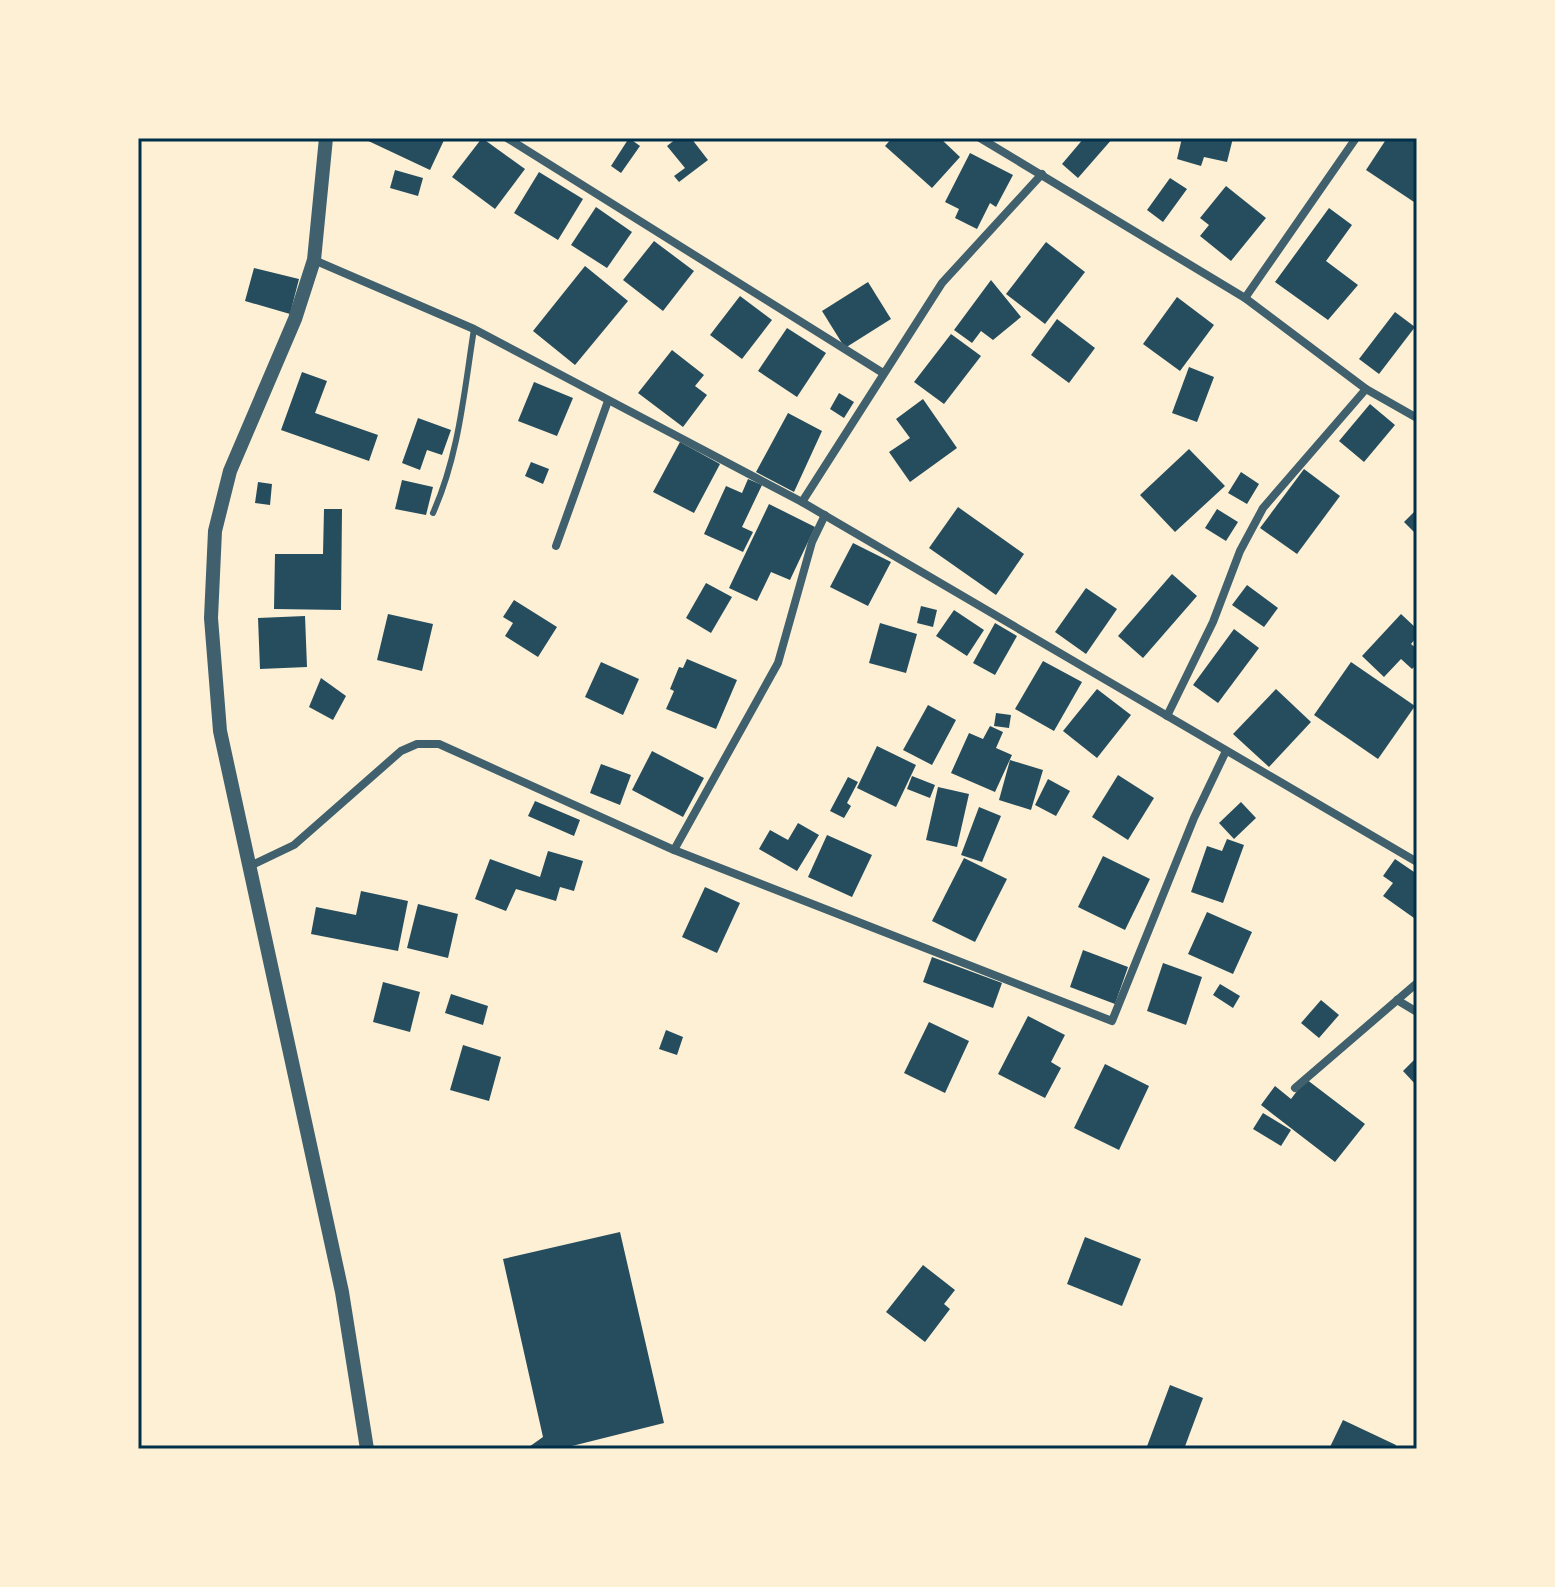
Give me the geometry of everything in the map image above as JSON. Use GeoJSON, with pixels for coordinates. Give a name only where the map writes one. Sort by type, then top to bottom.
{"type":"FeatureCollection","features":[{"type":"Feature","properties":{"kind":"street"},"geometry":{"type":"LineString","coordinates":[[326,138],[314,260],[295,319],[230,471],[215,531],[211,618],[220,731],[342,1292],[367,1449]]}},
{"type":"Feature","properties":{"kind":"street"},"geometry":{"type":"LineString","coordinates":[[507,138],[883,373]]}},
{"type":"Feature","properties":{"kind":"street"},"geometry":{"type":"LineString","coordinates":[[980,138],[1245,298],[1366,389],[1417,418]]}},
{"type":"Feature","properties":{"kind":"street"},"geometry":{"type":"LineString","coordinates":[[1245,298],[1356,138]]}},
{"type":"Feature","properties":{"kind":"street"},"geometry":{"type":"LineString","coordinates":[[802,502],[942,283],[1042,174]]}},
{"type":"Feature","properties":{"kind":"street"},"geometry":{"type":"LineString","coordinates":[[314,260],[474,329],[802,502],[1417,862]]}},
{"type":"Feature","properties":{"kind":"street"},"geometry":{"type":"LineString","coordinates":[[1167,716],[1213,622],[1240,551],[1263,508],[1366,389]]}},
{"type":"Feature","properties":{"kind":"street"},"geometry":{"type":"LineString","coordinates":[[556,546],[608,401]]}},
{"type":"Feature","properties":{"kind":"street"},"geometry":{"type":"LineString","coordinates":[[674,850],[778,663],[810,550],[825,515]]}},
{"type":"Feature","properties":{"kind":"street"},"geometry":{"type":"LineString","coordinates":[[250,866],[294,845],[401,751],[428,743],[439,744],[674,850],[1112,1021],[1194,818],[1226,751]]}},
{"type":"Feature","properties":{"kind":"street"},"geometry":{"type":"LineString","coordinates":[[1295,1088],[1417,983]]}},
{"type":"Feature","properties":{"kind":"street"},"geometry":{"type":"LineString","coordinates":[[1397,1000],[1417,1012]]}},
{"type":"Feature","properties":{"kind":"lane"},"geometry":{"type":"LineString","coordinates":[[433,513],[455,447],[474,329]]}},
{"type":"Feature","properties":{"kind":"building"},"geometry":{"type":"Polygon","coordinates":[[[362,138],[445,138],[430,170],[362,138]]]}},
{"type":"Feature","properties":{"kind":"building"},"geometry":{"type":"Polygon","coordinates":[[[482,138],[525,169],[495,209],[452,177],[482,138]]]}},
{"type":"Feature","properties":{"kind":"building"},"geometry":{"type":"Polygon","coordinates":[[[629,138],[640,146],[621,173],[611,166],[629,138]]]}},
{"type":"Feature","properties":{"kind":"building"},"geometry":{"type":"Polygon","coordinates":[[[677,138],[691,138],[708,160],[679,182],[674,176],[685,168],[667,146],[677,138]]]}},
{"type":"Feature","properties":{"kind":"building"},"geometry":{"type":"Polygon","coordinates":[[[892,138],[940,138],[960,157],[932,188],[885,146],[892,138]]]}},
{"type":"Feature","properties":{"kind":"building"},"geometry":{"type":"Polygon","coordinates":[[[1084,138],[1092,141],[1113,138],[1078,178],[1062,164],[1084,138]]]}},
{"type":"Feature","properties":{"kind":"building"},"geometry":{"type":"Polygon","coordinates":[[[1182,138],[1233,138],[1227,162],[1204,157],[1201,166],[1177,159],[1182,138]]]}},
{"type":"Feature","properties":{"kind":"building"},"geometry":{"type":"Polygon","coordinates":[[[1387,138],[1417,138],[1417,204],[1366,170],[1387,138]]]}},
{"type":"Feature","properties":{"kind":"building"},"geometry":{"type":"Polygon","coordinates":[[[970,153],[1013,175],[996,207],[990,203],[977,229],[955,218],[959,209],[945,202],[970,153]]]}},
{"type":"Feature","properties":{"kind":"building"},"geometry":{"type":"Polygon","coordinates":[[[395,170],[423,178],[418,196],[390,188],[395,170]]]}},
{"type":"Feature","properties":{"kind":"building"},"geometry":{"type":"Polygon","coordinates":[[[539,172],[583,199],[558,240],[514,213],[539,172]]]}},
{"type":"Feature","properties":{"kind":"building"},"geometry":{"type":"Polygon","coordinates":[[[1170,178],[1187,189],[1163,222],[1147,210],[1170,178]]]}},
{"type":"Feature","properties":{"kind":"building"},"geometry":{"type":"Polygon","coordinates":[[[1226,186],[1266,218],[1231,261],[1200,236],[1209,225],[1200,218],[1226,186]]]}},
{"type":"Feature","properties":{"kind":"building"},"geometry":{"type":"Polygon","coordinates":[[[596,207],[632,232],[607,268],[571,245],[596,207]]]}},
{"type":"Feature","properties":{"kind":"building"},"geometry":{"type":"Polygon","coordinates":[[[1329,208],[1352,225],[1326,261],[1358,285],[1328,320],[1275,282],[1329,208]]]}},
{"type":"Feature","properties":{"kind":"building"},"geometry":{"type":"Polygon","coordinates":[[[654,241],[694,271],[663,311],[623,280],[654,241]]]}},
{"type":"Feature","properties":{"kind":"building"},"geometry":{"type":"Polygon","coordinates":[[[1046,242],[1085,272],[1045,324],[1006,294],[1046,242]]]}},
{"type":"Feature","properties":{"kind":"building"},"geometry":{"type":"Polygon","coordinates":[[[585,266],[628,301],[575,365],[533,331],[585,266]]]}},
{"type":"Feature","properties":{"kind":"building"},"geometry":{"type":"Polygon","coordinates":[[[254,268],[299,279],[290,314],[245,301],[254,268]]]}},
{"type":"Feature","properties":{"kind":"building"},"geometry":{"type":"Polygon","coordinates":[[[991,280],[1021,317],[993,340],[981,331],[972,343],[954,330],[991,280]]]}},
{"type":"Feature","properties":{"kind":"building"},"geometry":{"type":"Polygon","coordinates":[[[868,282],[891,319],[845,348],[822,311],[868,282]]]}},
{"type":"Feature","properties":{"kind":"building"},"geometry":{"type":"Polygon","coordinates":[[[740,296],[772,320],[742,359],[710,335],[740,296]]]}},
{"type":"Feature","properties":{"kind":"building"},"geometry":{"type":"Polygon","coordinates":[[[1177,297],[1214,325],[1180,371],[1143,344],[1177,297]]]}},
{"type":"Feature","properties":{"kind":"building"},"geometry":{"type":"Polygon","coordinates":[[[1395,312],[1415,327],[1379,374],[1359,359],[1395,312]]]}},
{"type":"Feature","properties":{"kind":"building"},"geometry":{"type":"Polygon","coordinates":[[[1057,319],[1095,348],[1069,383],[1031,355],[1057,319]]]}},
{"type":"Feature","properties":{"kind":"building"},"geometry":{"type":"Polygon","coordinates":[[[787,328],[826,353],[797,397],[758,371],[787,328]]]}},
{"type":"Feature","properties":{"kind":"building"},"geometry":{"type":"Polygon","coordinates":[[[951,334],[981,356],[944,404],[914,382],[951,334]]]}},
{"type":"Feature","properties":{"kind":"building"},"geometry":{"type":"Polygon","coordinates":[[[672,350],[704,375],[695,386],[707,395],[683,427],[638,393],[672,350]]]}},
{"type":"Feature","properties":{"kind":"building"},"geometry":{"type":"Polygon","coordinates":[[[1189,367],[1214,377],[1197,422],[1172,413],[1189,367]]]}},
{"type":"Feature","properties":{"kind":"building"},"geometry":{"type":"Polygon","coordinates":[[[302,372],[327,381],[315,413],[378,435],[369,461],[281,430],[302,372]]]}},
{"type":"Feature","properties":{"kind":"building"},"geometry":{"type":"Polygon","coordinates":[[[534,382],[573,398],[557,436],[518,421],[534,382]]]}},
{"type":"Feature","properties":{"kind":"building"},"geometry":{"type":"Polygon","coordinates":[[[839,393],[854,402],[844,418],[830,409],[839,393]]]}},
{"type":"Feature","properties":{"kind":"building"},"geometry":{"type":"Polygon","coordinates":[[[923,399],[957,448],[910,482],[889,452],[910,438],[896,419],[923,399]]]}},
{"type":"Feature","properties":{"kind":"building"},"geometry":{"type":"Polygon","coordinates":[[[1370,404],[1395,425],[1364,462],[1339,441],[1370,404]]]}},
{"type":"Feature","properties":{"kind":"building"},"geometry":{"type":"Polygon","coordinates":[[[788,413],[822,431],[794,492],[756,472],[788,413]]]}},
{"type":"Feature","properties":{"kind":"building"},"geometry":{"type":"Polygon","coordinates":[[[418,418],[451,430],[442,455],[427,450],[420,470],[402,463],[418,418]]]}},
{"type":"Feature","properties":{"kind":"building"},"geometry":{"type":"Polygon","coordinates":[[[680,442],[720,464],[694,513],[653,492],[680,442]]]}},
{"type":"Feature","properties":{"kind":"building"},"geometry":{"type":"Polygon","coordinates":[[[1189,449],[1225,486],[1175,532],[1140,495],[1189,449]]]}},
{"type":"Feature","properties":{"kind":"building"},"geometry":{"type":"Polygon","coordinates":[[[531,462],[549,469],[543,484],[525,476],[531,462]]]}},
{"type":"Feature","properties":{"kind":"building"},"geometry":{"type":"Polygon","coordinates":[[[1304,469],[1340,496],[1297,554],[1260,528],[1304,469]]]}},
{"type":"Feature","properties":{"kind":"building"},"geometry":{"type":"Polygon","coordinates":[[[1241,472],[1259,484],[1247,504],[1228,493],[1241,472]]]}},
{"type":"Feature","properties":{"kind":"building"},"geometry":{"type":"Polygon","coordinates":[[[748,479],[762,485],[742,527],[753,532],[743,552],[704,534],[726,486],[742,493],[748,479]]]}},
{"type":"Feature","properties":{"kind":"building"},"geometry":{"type":"Polygon","coordinates":[[[402,480],[433,487],[426,515],[395,509],[402,480]]]}},
{"type":"Feature","properties":{"kind":"building"},"geometry":{"type":"Polygon","coordinates":[[[258,482],[272,484],[270,505],[255,503],[258,482]]]}},
{"type":"Feature","properties":{"kind":"building"},"geometry":{"type":"Polygon","coordinates":[[[769,504],[815,527],[790,580],[771,572],[757,601],[729,588],[769,504]]]}},
{"type":"Feature","properties":{"kind":"building"},"geometry":{"type":"Polygon","coordinates":[[[958,507],[1024,554],[996,595],[929,548],[958,507]]]}},
{"type":"Feature","properties":{"kind":"building"},"geometry":{"type":"Polygon","coordinates":[[[324,509],[342,509],[341,610],[274,609],[275,554],[323,554],[324,509]]]}},
{"type":"Feature","properties":{"kind":"building"},"geometry":{"type":"Polygon","coordinates":[[[1217,509],[1238,522],[1226,541],[1205,528],[1217,509]]]}},
{"type":"Feature","properties":{"kind":"building"},"geometry":{"type":"Polygon","coordinates":[[[1417,509],[1417,535],[1404,522],[1417,509]]]}},
{"type":"Feature","properties":{"kind":"building"},"geometry":{"type":"Polygon","coordinates":[[[853,543],[891,562],[868,606],[830,587],[853,543]]]}},
{"type":"Feature","properties":{"kind":"building"},"geometry":{"type":"Polygon","coordinates":[[[1172,574],[1197,596],[1143,658],[1118,636],[1172,574]]]}},
{"type":"Feature","properties":{"kind":"building"},"geometry":{"type":"Polygon","coordinates":[[[706,583],[732,597],[711,633],[686,618],[706,583]]]}},
{"type":"Feature","properties":{"kind":"building"},"geometry":{"type":"Polygon","coordinates":[[[1247,585],[1278,608],[1264,627],[1232,605],[1247,585]]]}},
{"type":"Feature","properties":{"kind":"building"},"geometry":{"type":"Polygon","coordinates":[[[1086,588],[1117,609],[1086,654],[1055,632],[1086,588]]]}},
{"type":"Feature","properties":{"kind":"building"},"geometry":{"type":"Polygon","coordinates":[[[514,600],[557,627],[538,657],[505,636],[513,623],[503,617],[514,600]]]}},
{"type":"Feature","properties":{"kind":"building"},"geometry":{"type":"Polygon","coordinates":[[[921,606],[937,610],[933,627],[917,623],[921,606]]]}},
{"type":"Feature","properties":{"kind":"building"},"geometry":{"type":"Polygon","coordinates":[[[954,610],[984,630],[967,656],[936,636],[954,610]]]}},
{"type":"Feature","properties":{"kind":"building"},"geometry":{"type":"Polygon","coordinates":[[[388,614],[433,624],[422,671],[377,660],[388,614]]]}},
{"type":"Feature","properties":{"kind":"building"},"geometry":{"type":"Polygon","coordinates":[[[1401,614],[1417,629],[1417,637],[1411,644],[1417,649],[1417,664],[1412,669],[1401,659],[1384,677],[1362,656],[1401,614]]]}},
{"type":"Feature","properties":{"kind":"building"},"geometry":{"type":"Polygon","coordinates":[[[305,616],[307,667],[260,669],[258,618],[305,616]]]}},
{"type":"Feature","properties":{"kind":"building"},"geometry":{"type":"Polygon","coordinates":[[[880,623],[917,634],[906,673],[869,663],[880,623]]]}},
{"type":"Feature","properties":{"kind":"building"},"geometry":{"type":"Polygon","coordinates":[[[995,623],[1017,636],[995,675],[973,663],[995,623]]]}},
{"type":"Feature","properties":{"kind":"building"},"geometry":{"type":"Polygon","coordinates":[[[1234,629],[1259,648],[1218,703],[1193,685],[1234,629]]]}},
{"type":"Feature","properties":{"kind":"building"},"geometry":{"type":"Polygon","coordinates":[[[687,659],[737,680],[716,729],[666,709],[679,667],[683,668],[687,659]]]}},
{"type":"Feature","properties":{"kind":"building"},"geometry":{"type":"Polygon","coordinates":[[[1043,661],[1082,682],[1054,731],[1015,709],[1043,661]]]}},
{"type":"Feature","properties":{"kind":"building"},"geometry":{"type":"Polygon","coordinates":[[[601,662],[639,679],[623,715],[585,697],[601,662]]]}},
{"type":"Feature","properties":{"kind":"building"},"geometry":{"type":"Polygon","coordinates":[[[1351,662],[1415,706],[1378,759],[1314,715],[1351,662]]]}},
{"type":"Feature","properties":{"kind":"building"},"geometry":{"type":"Polygon","coordinates":[[[321,678],[346,696],[333,720],[309,707],[321,678]]]}},
{"type":"Feature","properties":{"kind":"building"},"geometry":{"type":"Polygon","coordinates":[[[1097,689],[1131,715],[1097,758],[1063,731],[1097,689]]]}},
{"type":"Feature","properties":{"kind":"building"},"geometry":{"type":"Polygon","coordinates":[[[1276,689],[1311,722],[1269,767],[1233,734],[1276,689]]]}},
{"type":"Feature","properties":{"kind":"building"},"geometry":{"type":"Polygon","coordinates":[[[928,705],[956,720],[932,765],[903,750],[928,705]]]}},
{"type":"Feature","properties":{"kind":"building"},"geometry":{"type":"Polygon","coordinates":[[[996,713],[1011,715],[1009,728],[994,726],[996,713]]]}},
{"type":"Feature","properties":{"kind":"building"},"geometry":{"type":"Polygon","coordinates":[[[990,726],[1003,732],[996,748],[1012,755],[995,792],[951,773],[969,733],[983,739],[990,726]]]}},
{"type":"Feature","properties":{"kind":"building"},"geometry":{"type":"Polygon","coordinates":[[[877,746],[916,765],[896,807],[857,788],[877,746]]]}},
{"type":"Feature","properties":{"kind":"building"},"geometry":{"type":"Polygon","coordinates":[[[652,751],[704,778],[683,817],[632,790],[652,751]]]}},
{"type":"Feature","properties":{"kind":"building"},"geometry":{"type":"Polygon","coordinates":[[[1010,760],[1043,770],[1031,810],[999,800],[1010,760]]]}},
{"type":"Feature","properties":{"kind":"building"},"geometry":{"type":"Polygon","coordinates":[[[601,764],[631,775],[620,805],[590,793],[601,764]]]}},
{"type":"Feature","properties":{"kind":"building"},"geometry":{"type":"Polygon","coordinates":[[[1118,775],[1154,798],[1128,840],[1092,817],[1118,775]]]}},
{"type":"Feature","properties":{"kind":"building"},"geometry":{"type":"Polygon","coordinates":[[[912,776],[935,785],[930,798],[907,789],[912,776]]]}},
{"type":"Feature","properties":{"kind":"building"},"geometry":{"type":"Polygon","coordinates":[[[848,777],[858,782],[847,803],[851,806],[844,818],[830,811],[848,777]]]}},
{"type":"Feature","properties":{"kind":"building"},"geometry":{"type":"Polygon","coordinates":[[[1048,779],[1070,791],[1056,816],[1035,805],[1048,779]]]}},
{"type":"Feature","properties":{"kind":"building"},"geometry":{"type":"Polygon","coordinates":[[[938,787],[969,794],[957,847],[926,840],[938,787]]]}},
{"type":"Feature","properties":{"kind":"building"},"geometry":{"type":"Polygon","coordinates":[[[535,801],[580,820],[574,836],[528,816],[535,801]]]}},
{"type":"Feature","properties":{"kind":"building"},"geometry":{"type":"Polygon","coordinates":[[[1241,802],[1256,818],[1234,839],[1219,823],[1241,802]]]}},
{"type":"Feature","properties":{"kind":"building"},"geometry":{"type":"Polygon","coordinates":[[[979,807],[1001,816],[982,862],[961,855],[979,807]]]}},
{"type":"Feature","properties":{"kind":"building"},"geometry":{"type":"Polygon","coordinates":[[[798,823],[819,835],[797,871],[759,849],[770,830],[788,840],[798,823]]]}},
{"type":"Feature","properties":{"kind":"building"},"geometry":{"type":"Polygon","coordinates":[[[827,835],[872,855],[852,897],[808,877],[827,835]]]}},
{"type":"Feature","properties":{"kind":"building"},"geometry":{"type":"Polygon","coordinates":[[[1227,839],[1244,845],[1223,903],[1191,892],[1207,846],[1222,851],[1227,839]]]}},
{"type":"Feature","properties":{"kind":"building"},"geometry":{"type":"Polygon","coordinates":[[[548,851],[583,861],[574,891],[560,887],[556,901],[516,889],[506,911],[475,899],[490,859],[540,877],[548,851]]]}},
{"type":"Feature","properties":{"kind":"building"},"geometry":{"type":"Polygon","coordinates":[[[1103,856],[1150,879],[1125,930],[1078,907],[1103,856]]]}},
{"type":"Feature","properties":{"kind":"building"},"geometry":{"type":"Polygon","coordinates":[[[964,858],[1007,879],[975,942],[932,921],[964,858]]]}},
{"type":"Feature","properties":{"kind":"building"},"geometry":{"type":"Polygon","coordinates":[[[1395,859],[1417,874],[1414,918],[1383,896],[1393,883],[1383,876],[1395,859]]]}},
{"type":"Feature","properties":{"kind":"building"},"geometry":{"type":"Polygon","coordinates":[[[705,887],[740,903],[717,953],[682,937],[705,887]]]}},
{"type":"Feature","properties":{"kind":"building"},"geometry":{"type":"Polygon","coordinates":[[[361,891],[408,901],[398,951],[311,934],[316,907],[356,915],[361,891]]]}},
{"type":"Feature","properties":{"kind":"building"},"geometry":{"type":"Polygon","coordinates":[[[418,904],[458,914],[448,958],[407,948],[418,904]]]}},
{"type":"Feature","properties":{"kind":"building"},"geometry":{"type":"Polygon","coordinates":[[[1207,912],[1252,932],[1233,974],[1188,954],[1207,912]]]}},
{"type":"Feature","properties":{"kind":"building"},"geometry":{"type":"Polygon","coordinates":[[[1083,950],[1128,967],[1115,1004],[1070,987],[1083,950]]]}},
{"type":"Feature","properties":{"kind":"building"},"geometry":{"type":"Polygon","coordinates":[[[932,957],[1002,983],[993,1008],[923,982],[932,957]]]}},
{"type":"Feature","properties":{"kind":"building"},"geometry":{"type":"Polygon","coordinates":[[[1163,963],[1202,977],[1186,1025],[1147,1011],[1163,963]]]}},
{"type":"Feature","properties":{"kind":"building"},"geometry":{"type":"Polygon","coordinates":[[[383,982],[420,992],[410,1032],[373,1022],[383,982]]]}},
{"type":"Feature","properties":{"kind":"building"},"geometry":{"type":"Polygon","coordinates":[[[1220,984],[1240,996],[1233,1008],[1213,995],[1220,984]]]}},
{"type":"Feature","properties":{"kind":"building"},"geometry":{"type":"Polygon","coordinates":[[[451,994],[488,1006],[483,1025],[445,1013],[451,994]]]}},
{"type":"Feature","properties":{"kind":"building"},"geometry":{"type":"Polygon","coordinates":[[[1321,1000],[1339,1015],[1319,1038],[1301,1023],[1321,1000]]]}},
{"type":"Feature","properties":{"kind":"building"},"geometry":{"type":"Polygon","coordinates":[[[1028,1016],[1065,1035],[1051,1062],[1061,1068],[1045,1098],[998,1074],[1028,1016]]]}},
{"type":"Feature","properties":{"kind":"building"},"geometry":{"type":"Polygon","coordinates":[[[929,1022],[969,1041],[945,1093],[904,1073],[929,1022]]]}},
{"type":"Feature","properties":{"kind":"building"},"geometry":{"type":"Polygon","coordinates":[[[666,1030],[683,1037],[677,1055],[659,1049],[666,1030]]]}},
{"type":"Feature","properties":{"kind":"building"},"geometry":{"type":"Polygon","coordinates":[[[463,1045],[501,1057],[489,1101],[450,1090],[463,1045]]]}},
{"type":"Feature","properties":{"kind":"building"},"geometry":{"type":"Polygon","coordinates":[[[1417,1057],[1417,1086],[1403,1071],[1417,1057]]]}},
{"type":"Feature","properties":{"kind":"building"},"geometry":{"type":"Polygon","coordinates":[[[1105,1064],[1149,1086],[1119,1150],[1074,1128],[1105,1064]]]}},
{"type":"Feature","properties":{"kind":"building"},"geometry":{"type":"Polygon","coordinates":[[[1306,1079],[1365,1124],[1335,1162],[1261,1105],[1275,1086],[1291,1099],[1306,1079]]]}},
{"type":"Feature","properties":{"kind":"building"},"geometry":{"type":"Polygon","coordinates":[[[1263,1113],[1291,1130],[1281,1146],[1253,1129],[1263,1113]]]}},
{"type":"Feature","properties":{"kind":"building"},"geometry":{"type":"Polygon","coordinates":[[[620,1232],[664,1423],[560,1449],[526,1449],[543,1437],[503,1259],[620,1232]]]}},
{"type":"Feature","properties":{"kind":"building"},"geometry":{"type":"Polygon","coordinates":[[[1085,1237],[1141,1259],[1122,1306],[1067,1284],[1085,1237]]]}},
{"type":"Feature","properties":{"kind":"building"},"geometry":{"type":"Polygon","coordinates":[[[923,1265],[955,1290],[944,1304],[950,1309],[925,1342],[886,1312],[923,1265]]]}},
{"type":"Feature","properties":{"kind":"building"},"geometry":{"type":"Polygon","coordinates":[[[1170,1385],[1203,1398],[1184,1449],[1146,1449],[1170,1385]]]}},
{"type":"Feature","properties":{"kind":"building"},"geometry":{"type":"Polygon","coordinates":[[[1343,1420],[1396,1445],[1394,1449],[1329,1449],[1343,1420]]]}}]}
